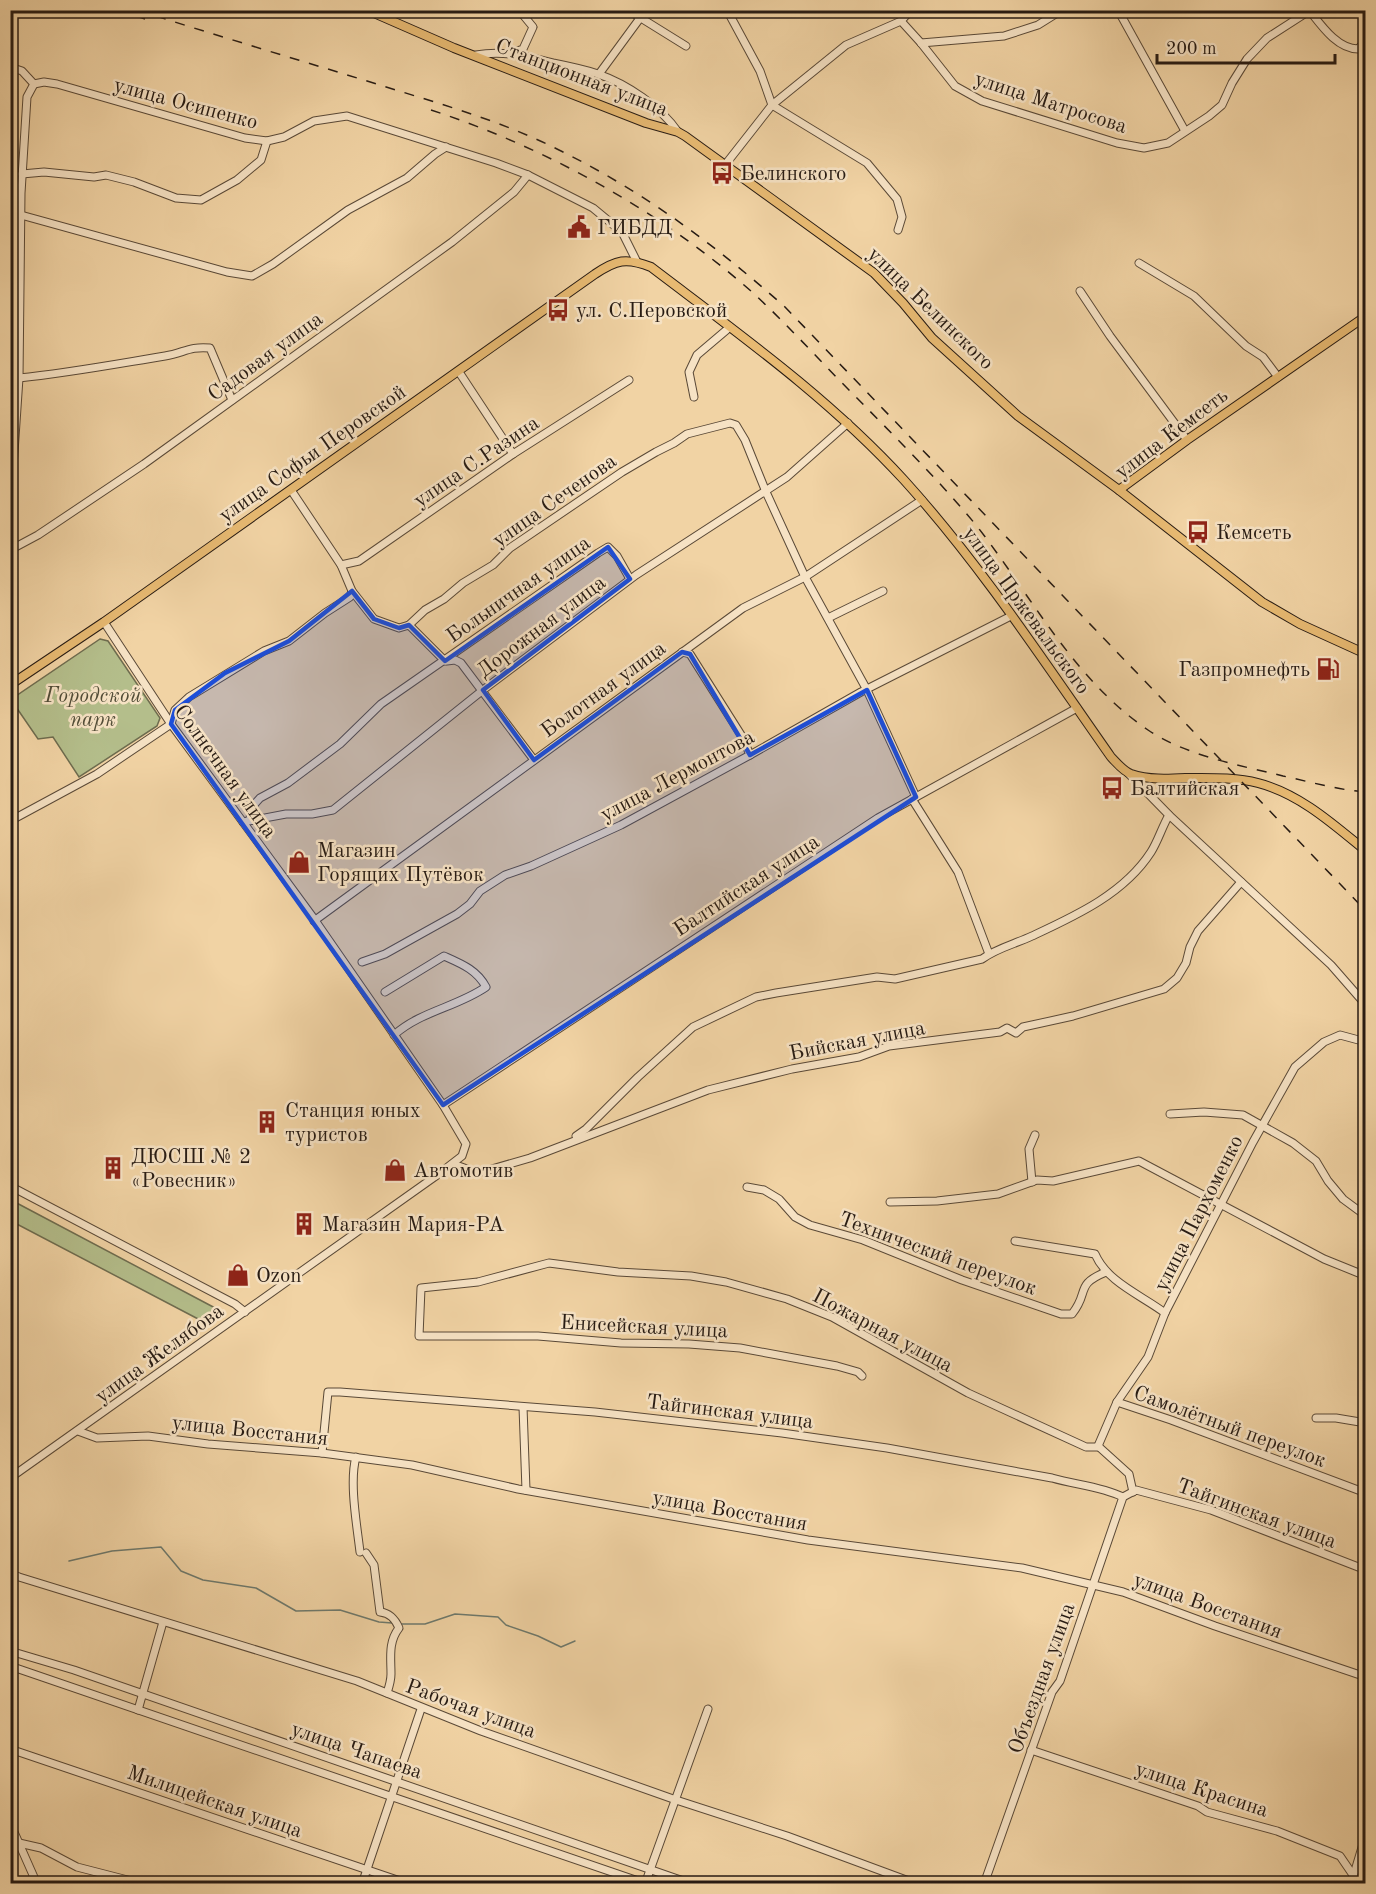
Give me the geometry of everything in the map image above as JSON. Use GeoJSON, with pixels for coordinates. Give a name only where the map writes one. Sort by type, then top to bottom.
{"type":"FeatureCollection","features":[{"type":"Feature","properties":{"kind":"main road","name":"Станционная улица"},"geometry":{"type":"LineString","coordinates":[[367,10],[454,48],[646,123],[681,134]]}},
{"type":"Feature","properties":{"kind":"main road","name":"улица Белинского"},"geometry":{"type":"LineString","coordinates":[[681,134],[874,273],[932,338],[1018,416],[1119,490]]}},
{"type":"Feature","properties":{"kind":"main road","name":"улица Софьи Перовской"},"geometry":{"type":"LineString","coordinates":[[10,685],[104,622],[613,262],[637,262]]}},
{"type":"Feature","properties":{"kind":"main road","name":"улица Пржевальского"},"geometry":{"type":"LineString","coordinates":[[637,262],[651,267],[799,379],[848,423],[904,480],[982,575],[1111,757],[1129,774]]}},
{"type":"Feature","properties":{"kind":"main road","name":"улица Кемсеть"},"geometry":{"type":"LineString","coordinates":[[1365,316],[1119,490],[1262,602],[1300,624],[1365,654]]}},
{"type":"Feature","properties":{"kind":"main road"},"geometry":{"type":"LineString","coordinates":[[1129,774],[1159,780],[1187,778],[1251,781],[1272,787],[1294,797],[1320,814],[1365,851]]}},
{"type":"Feature","properties":{"kind":"street"},"geometry":{"type":"LineString","coordinates":[[512,53],[523,49],[533,27],[519,10]]}},
{"type":"Feature","properties":{"kind":"street"},"geometry":{"type":"LineString","coordinates":[[628,10],[686,46]]}},
{"type":"Feature","properties":{"kind":"street"},"geometry":{"type":"LineString","coordinates":[[598,74],[646,10]]}},
{"type":"Feature","properties":{"kind":"street"},"geometry":{"type":"LineString","coordinates":[[727,10],[760,70],[772,105],[867,163],[897,199],[902,217],[898,230]]}},
{"type":"Feature","properties":{"kind":"street"},"geometry":{"type":"LineString","coordinates":[[725,165],[772,105],[846,45],[901,21],[912,10]]}},
{"type":"Feature","properties":{"kind":"street"},"geometry":{"type":"LineString","coordinates":[[921,43],[1004,36],[1038,25],[1062,10]]}},
{"type":"Feature","properties":{"kind":"street"},"geometry":{"type":"LineString","coordinates":[[1118,10],[1185,131]]}},
{"type":"Feature","properties":{"kind":"street"},"geometry":{"type":"LineString","coordinates":[[1309,11],[1330,36],[1343,45],[1358,49],[1365,41]]}},
{"type":"Feature","properties":{"kind":"street","name":"улица Матросова"},"geometry":{"type":"LineString","coordinates":[[901,21],[955,86],[982,101],[1117,143],[1144,148],[1168,143],[1209,116],[1222,105],[1247,59],[1267,38],[1309,11]]}},
{"type":"Feature","properties":{"kind":"street","name":"улица Белинского"},"geometry":{"type":"LineString","coordinates":[[476,55],[490,52],[512,53],[598,74],[643,97],[668,117],[681,134]]}},
{"type":"Feature","properties":{"kind":"street"},"geometry":{"type":"LineString","coordinates":[[10,67],[22,71],[34,84],[27,97],[22,174],[19,378],[10,512]]}},
{"type":"Feature","properties":{"kind":"street","name":"улица Осипенко"},"geometry":{"type":"LineString","coordinates":[[22,174],[44,172],[94,177],[106,175],[134,182],[176,198],[201,200],[237,180],[261,160],[267,141],[245,138],[57,84],[44,82],[34,84]]}},
{"type":"Feature","properties":{"kind":"street"},"geometry":{"type":"LineString","coordinates":[[267,141],[284,137],[314,121],[346,116],[446,147],[528,175],[593,208],[622,232],[637,262]]}},
{"type":"Feature","properties":{"kind":"street"},"geometry":{"type":"LineString","coordinates":[[10,212],[227,272],[252,276],[273,264],[348,210],[407,178],[446,147]]}},
{"type":"Feature","properties":{"kind":"street","name":"Садовая улица"},"geometry":{"type":"LineString","coordinates":[[10,550],[38,535],[144,464],[452,242],[514,192],[528,175]]}},
{"type":"Feature","properties":{"kind":"street"},"geometry":{"type":"LineString","coordinates":[[1139,263],[1194,296],[1246,346],[1263,357],[1278,377]]}},
{"type":"Feature","properties":{"kind":"street"},"geometry":{"type":"LineString","coordinates":[[1080,291],[1110,336],[1187,440]]}},
{"type":"Feature","properties":{"kind":"street"},"geometry":{"type":"LineString","coordinates":[[11,314],[20,316]]}},
{"type":"Feature","properties":{"kind":"street"},"geometry":{"type":"LineString","coordinates":[[694,397],[689,372],[698,355],[730,327]]}},
{"type":"Feature","properties":{"kind":"street"},"geometry":{"type":"LineString","coordinates":[[19,378],[75,372],[173,355],[196,347],[210,348],[232,400]]}},
{"type":"Feature","properties":{"kind":"street"},"geometry":{"type":"LineString","coordinates":[[459,372],[513,454]]}},
{"type":"Feature","properties":{"kind":"street","name":"улица С.Разина"},"geometry":{"type":"LineString","coordinates":[[341,565],[359,561],[513,454],[629,380]]}},
{"type":"Feature","properties":{"kind":"street","name":"улица Сеченова"},"geometry":{"type":"LineString","coordinates":[[409,625],[425,610],[493,565],[510,548],[621,472],[687,434],[730,423],[736,425],[745,440],[766,492]]}},
{"type":"Feature","properties":{"kind":"street","name":"Дорожная улица"},"geometry":{"type":"LineString","coordinates":[[246,821],[286,814],[312,814],[333,810],[483,690],[630,579],[787,477],[848,423]]}},
{"type":"Feature","properties":{"kind":"street"},"geometry":{"type":"LineString","coordinates":[[291,490],[341,565],[351,591],[374,619],[399,628],[409,625],[445,661]]}},
{"type":"Feature","properties":{"kind":"street"},"geometry":{"type":"LineString","coordinates":[[766,492],[805,577],[867,690],[914,798],[958,872],[989,954]]}},
{"type":"Feature","properties":{"kind":"street","name":"Болотная улица"},"geometry":{"type":"LineString","coordinates":[[314,921],[743,608],[805,577],[922,500]]}},
{"type":"Feature","properties":{"kind":"street","name":"Больничная улица"},"geometry":{"type":"LineString","coordinates":[[445,661],[608,547],[617,556],[630,579]]}},
{"type":"Feature","properties":{"kind":"street"},"geometry":{"type":"LineString","coordinates":[[10,820],[97,774],[171,724],[175,710],[189,697],[264,651],[289,641],[350,597],[351,591]]}},
{"type":"Feature","properties":{"kind":"street"},"geometry":{"type":"LineString","coordinates":[[828,618],[883,591]]}},
{"type":"Feature","properties":{"kind":"street","name":"улица Лермонтова"},"geometry":{"type":"LineString","coordinates":[[362,962],[386,954],[458,914],[480,891],[505,875],[531,866],[621,825],[867,690],[1011,616]]}},
{"type":"Feature","properties":{"kind":"street","name":"Солнечная улица"},"geometry":{"type":"LineString","coordinates":[[104,622],[171,724],[246,821],[443,1106],[466,1144]]}},
{"type":"Feature","properties":{"kind":"street"},"geometry":{"type":"LineString","coordinates":[[682,652],[690,654],[696,663],[743,738],[750,755]]}},
{"type":"Feature","properties":{"kind":"street"},"geometry":{"type":"LineString","coordinates":[[246,821],[250,808],[260,798],[288,783],[340,744],[381,704],[445,661],[455,660],[461,663],[534,760]]}},
{"type":"Feature","properties":{"kind":"street","name":"Балтийская улица"},"geometry":{"type":"LineString","coordinates":[[443,1106],[859,831],[1077,708]]}},
{"type":"Feature","properties":{"kind":"street","name":"улица Пржевальского"},"geometry":{"type":"LineString","coordinates":[[1129,774],[1169,815],[1331,965],[1365,1005]]}},
{"type":"Feature","properties":{"kind":"street","name":"Бийская улица"},"geometry":{"type":"LineString","coordinates":[[567,1143],[586,1129],[693,1027],[756,998],[877,977],[895,979],[982,959],[1097,903],[1128,878],[1151,852],[1169,815]]}},
{"type":"Feature","properties":{"kind":"street","name":"Бийская улица"},"geometry":{"type":"LineString","coordinates":[[453,1164],[478,1173],[530,1158],[718,1088],[792,1069],[858,1057],[889,1046],[1000,1032],[1007,1029],[1016,1033],[1023,1027],[1073,1016],[1164,989],[1177,978],[1186,963],[1190,947],[1198,931],[1241,882]]}},
{"type":"Feature","properties":{"kind":"street"},"geometry":{"type":"LineString","coordinates":[[385,992],[444,956],[480,976],[486,987],[423,1016],[394,1035]]}},
{"type":"Feature","properties":{"kind":"street","name":"улица Пархоменко"},"geometry":{"type":"LineString","coordinates":[[1099,1447],[1117,1402],[1148,1357],[1165,1313],[1295,1067],[1324,1042],[1340,1035],[1365,1042]]}},
{"type":"Feature","properties":{"kind":"street"},"geometry":{"type":"LineString","coordinates":[[1170,1113],[1204,1112],[1243,1115],[1293,1143],[1316,1161],[1328,1181],[1343,1199],[1365,1216]]}},
{"type":"Feature","properties":{"kind":"street"},"geometry":{"type":"LineString","coordinates":[[1032,1182],[1029,1149],[1035,1135]]}},
{"type":"Feature","properties":{"kind":"street","name":"улица Желябова"},"geometry":{"type":"LineString","coordinates":[[10,1478],[453,1164],[462,1156],[466,1144]]}},
{"type":"Feature","properties":{"kind":"street"},"geometry":{"type":"LineString","coordinates":[[890,1202],[937,1201],[998,1194],[1032,1182],[1053,1181],[1139,1161],[1324,1259],[1365,1276]]}},
{"type":"Feature","properties":{"kind":"street"},"geometry":{"type":"LineString","coordinates":[[10,1186],[235,1304],[245,1312]]}},
{"type":"Feature","properties":{"kind":"street","name":"Технический переулок"},"geometry":{"type":"LineString","coordinates":[[747,1188],[764,1190],[779,1199],[795,1217],[810,1226],[863,1240],[962,1280],[1061,1314],[1072,1314],[1079,1305],[1085,1284],[1092,1277],[1106,1272]]}},
{"type":"Feature","properties":{"kind":"street"},"geometry":{"type":"LineString","coordinates":[[1015,1241],[1095,1254],[1106,1272],[1165,1313]]}},
{"type":"Feature","properties":{"kind":"street","name":"Пожарная улица"},"geometry":{"type":"LineString","coordinates":[[443,1285],[478,1282],[549,1263],[618,1272],[691,1276],[726,1282],[787,1299],[832,1317],[968,1393],[1086,1447],[1099,1447],[1129,1474],[1135,1491]]}},
{"type":"Feature","properties":{"kind":"street","name":"Енисейская улица"},"geometry":{"type":"LineString","coordinates":[[443,1285],[421,1288],[419,1336],[538,1336],[621,1343],[689,1344],[740,1348],[837,1366],[858,1372],[862,1376]]}},
{"type":"Feature","properties":{"kind":"street","name":"Тайгинская улица"},"geometry":{"type":"LineString","coordinates":[[322,1453],[328,1392],[595,1412],[759,1431],[887,1448],[1052,1478],[1071,1484],[1107,1490],[1123,1497]]}},
{"type":"Feature","properties":{"kind":"street","name":"Самолётный переулок"},"geometry":{"type":"LineString","coordinates":[[1117,1402],[1365,1492]]}},
{"type":"Feature","properties":{"kind":"street"},"geometry":{"type":"LineString","coordinates":[[523,1407],[526,1490]]}},
{"type":"Feature","properties":{"kind":"street","name":"Самолётный переулок"},"geometry":{"type":"LineString","coordinates":[[1316,1418],[1336,1418],[1365,1423]]}},
{"type":"Feature","properties":{"kind":"street","name":"улица Восстания"},"geometry":{"type":"LineString","coordinates":[[78,1431],[97,1438],[148,1436],[208,1444],[322,1453],[412,1465],[526,1490],[808,1540],[1022,1568],[1123,1592],[1365,1677]]}},
{"type":"Feature","properties":{"kind":"street"},"geometry":{"type":"LineString","coordinates":[[356,1457],[354,1501],[363,1552],[374,1565],[380,1612],[387,1613],[399,1628],[393,1635],[390,1654],[391,1677],[387,1693]]}},
{"type":"Feature","properties":{"kind":"street"},"geometry":{"type":"LineString","coordinates":[[1123,1497],[1135,1491]]}},
{"type":"Feature","properties":{"kind":"street","name":"Тайгинская улица"},"geometry":{"type":"LineString","coordinates":[[1135,1491],[1211,1510],[1365,1570]]}},
{"type":"Feature","properties":{"kind":"street","name":"Объездная улица"},"geometry":{"type":"LineString","coordinates":[[984,1884],[1052,1692],[1060,1681],[1123,1497]]}},
{"type":"Feature","properties":{"kind":"street","name":"Рабочая улица"},"geometry":{"type":"LineString","coordinates":[[10,1573],[357,1681],[421,1709],[676,1800],[787,1836],[917,1884]]}},
{"type":"Feature","properties":{"kind":"street"},"geometry":{"type":"LineString","coordinates":[[138,1710],[164,1622]]}},
{"type":"Feature","properties":{"kind":"street","name":"улица Чапаева"},"geometry":{"type":"LineString","coordinates":[[10,1651],[142,1694],[692,1884]]}},
{"type":"Feature","properties":{"kind":"street","name":"улица Чапаева"},"geometry":{"type":"LineString","coordinates":[[10,1666],[646,1883]]}},
{"type":"Feature","properties":{"kind":"street"},"geometry":{"type":"LineString","coordinates":[[362,1884],[421,1709]]}},
{"type":"Feature","properties":{"kind":"street"},"geometry":{"type":"LineString","coordinates":[[646,1883],[708,1709]]}},
{"type":"Feature","properties":{"kind":"street","name":"Милицейская улица"},"geometry":{"type":"LineString","coordinates":[[10,1749],[409,1884]]}},
{"type":"Feature","properties":{"kind":"street","name":"улица Красина"},"geometry":{"type":"LineString","coordinates":[[1031,1750],[1187,1802],[1207,1812],[1277,1831],[1340,1856],[1353,1875]]}},
{"type":"Feature","properties":{"kind":"street"},"geometry":{"type":"LineString","coordinates":[[10,1823],[37,1884]]}},
{"type":"Feature","properties":{"kind":"street"},"geometry":{"type":"LineString","coordinates":[[1351,1884],[1365,1834]]}},
{"type":"Feature","properties":{"kind":"street"},"geometry":{"type":"LineString","coordinates":[[20,1843],[40,1848],[77,1867],[143,1884]]}},
{"type":"Feature","properties":{"kind":"highlighted area"},"geometry":{"type":"Polygon","coordinates":[[[608,547],[630,579],[483,690],[534,760],[682,652],[690,654],[750,755],[867,690],[916,797],[443,1105],[171,724],[175,710],[225,673],[289,641],[352,591],[374,619],[399,628],[409,625],[445,661],[608,547]]]}},
{"type":"Feature","properties":{"kind":"green space","name":"Городской парк"},"geometry":{"type":"Polygon","coordinates":[[[100,639],[108,641],[160,718],[157,726],[79,777],[53,737],[38,739],[14,704],[16,696],[100,639]]]}},
{"type":"Feature","properties":{"kind":"green space"},"geometry":{"type":"Polygon","coordinates":[[[11,1200],[217,1309],[202,1321],[11,1221],[11,1200]]]}},
{"type":"Feature","properties":{"kind":"waterway"},"geometry":{"type":"LineString","coordinates":[[69,1561],[112,1551],[161,1547],[181,1571],[203,1580],[256,1588],[296,1611],[340,1610],[379,1622],[392,1623]]}},
{"type":"Feature","properties":{"kind":"waterway"},"geometry":{"type":"LineString","coordinates":[[400,1624],[425,1624],[455,1614],[498,1617],[506,1625],[561,1647],[575,1641]]}},
{"type":"Feature","properties":{"kind":"railway"},"geometry":{"type":"LineString","coordinates":[[118,10],[145,19]]}},
{"type":"Feature","properties":{"kind":"railway"},"geometry":{"type":"LineString","coordinates":[[137,10],[448,106],[515,130],[559,150],[620,183],[705,241],[785,307],[1366,911]]}},
{"type":"Feature","properties":{"kind":"railway"},"geometry":{"type":"LineString","coordinates":[[431,110],[517,143],[600,185],[679,235],[717,262],[752,292],[947,491],[976,525],[1075,661],[1121,709],[1148,730],[1179,747],[1214,759],[1325,786],[1366,792]]}},
{"type":"Feature","properties":{"kind":"place","name":"Белинского"},"geometry":{"type":"Point","coordinates":[722,173]}},
{"type":"Feature","properties":{"kind":"place","name":"ГИБДД"},"geometry":{"type":"Point","coordinates":[579,227]}},
{"type":"Feature","properties":{"kind":"place","name":"ул. С.Перовской"},"geometry":{"type":"Point","coordinates":[558,310]}},
{"type":"Feature","properties":{"kind":"place","name":"Кемсеть"},"geometry":{"type":"Point","coordinates":[1198,532]}},
{"type":"Feature","properties":{"kind":"place","name":"Газпромнефть"},"geometry":{"type":"Point","coordinates":[1328,669]}},
{"type":"Feature","properties":{"kind":"place","name":"Балтийская"},"geometry":{"type":"Point","coordinates":[1112,788]}},
{"type":"Feature","properties":{"kind":"place","name":"Магазин Горящих Путёвок"},"geometry":{"type":"Point","coordinates":[299,862]}},
{"type":"Feature","properties":{"kind":"place","name":"Станция юных туристов"},"geometry":{"type":"Point","coordinates":[267,1122]}},
{"type":"Feature","properties":{"kind":"place","name":"ДЮСШ № 2 «Ровесник»"},"geometry":{"type":"Point","coordinates":[113,1168]}},
{"type":"Feature","properties":{"kind":"place","name":"Автомотив"},"geometry":{"type":"Point","coordinates":[395,1170]}},
{"type":"Feature","properties":{"kind":"place","name":"Магазин Мария-РА"},"geometry":{"type":"Point","coordinates":[304,1224]}},
{"type":"Feature","properties":{"kind":"place","name":"Ozon"},"geometry":{"type":"Point","coordinates":[238,1275]}}]}
